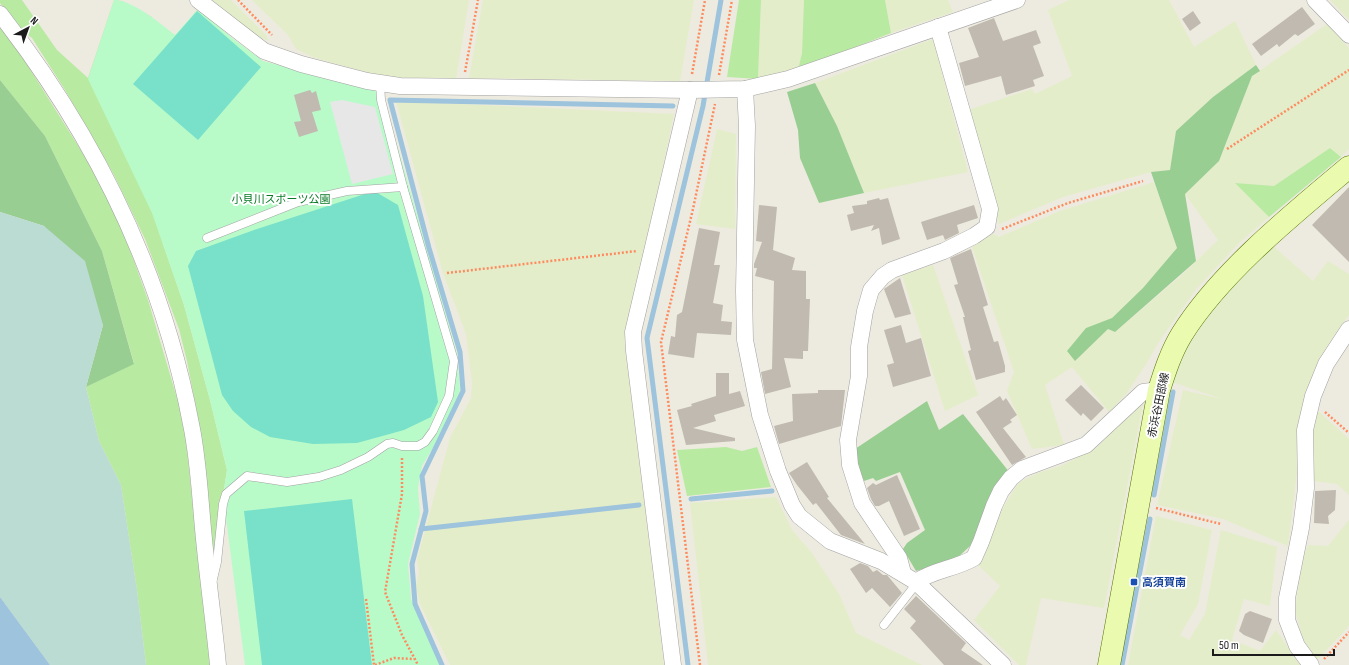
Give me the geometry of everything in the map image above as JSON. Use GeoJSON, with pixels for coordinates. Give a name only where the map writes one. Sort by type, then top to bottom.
{"type":"FeatureCollection","features":[{"type":"Feature","properties":{"kind":"main road","name":"赤浜谷田部線"},"geometry":{"type":"LineString","coordinates":[[1109,665],[1159,390],[1167,363],[1182,334],[1205,303],[1270,235],[1349,167]]}},
{"type":"Feature","properties":{"kind":"street"},"geometry":{"type":"LineString","coordinates":[[198,0],[264,51],[301,64],[380,83],[400,86],[704,90],[745,89],[788,79],[938,27],[983,5],[1017,0]]}},
{"type":"Feature","properties":{"kind":"street"},"geometry":{"type":"LineString","coordinates":[[1315,0],[1349,35]]}},
{"type":"Feature","properties":{"kind":"street"},"geometry":{"type":"LineString","coordinates":[[0,14],[41,70],[91,150],[120,205],[142,254],[169,329],[191,425],[200,480],[204,540],[218,665]]}},
{"type":"Feature","properties":{"kind":"street"},"geometry":{"type":"LineString","coordinates":[[912,579],[862,503],[850,465],[848,440],[859,376],[859,347],[864,311],[871,290],[883,276],[892,270],[944,251],[974,236],[987,227],[990,210],[938,27]]}},
{"type":"Feature","properties":{"kind":"street"},"geometry":{"type":"LineString","coordinates":[[745,89],[747,126],[744,283],[745,340],[760,414],[778,471],[792,505],[799,516],[812,529],[830,541],[876,558],[912,579],[1003,665]]}},
{"type":"Feature","properties":{"kind":"street"},"geometry":{"type":"LineString","coordinates":[[673,665],[634,351],[633,332],[653,249],[704,90]]}},
{"type":"Feature","properties":{"kind":"street"},"geometry":{"type":"LineString","coordinates":[[1317,662],[1297,646],[1287,620],[1287,598],[1301,528],[1306,488],[1305,430],[1312,400],[1326,364],[1349,329]]}},
{"type":"Feature","properties":{"kind":"street"},"geometry":{"type":"LineString","coordinates":[[912,579],[965,563],[974,558],[1001,491],[1011,478],[1022,469],[1086,445],[1143,392],[1159,390]]}},
{"type":"Feature","properties":{"kind":"lane"},"geometry":{"type":"LineString","coordinates":[[210,587],[217,562],[223,504],[226,494],[236,484],[247,476],[287,482],[319,477],[341,470],[368,457],[387,444],[393,443],[402,446],[418,446],[425,442],[434,431],[449,396],[454,360],[403,187],[381,100],[380,83]]}},
{"type":"Feature","properties":{"kind":"lane"},"geometry":{"type":"LineString","coordinates":[[207,238],[298,202],[347,191],[403,187]]}},
{"type":"Feature","properties":{"kind":"lane"},"geometry":{"type":"LineString","coordinates":[[884,625],[912,579]]}},
{"type":"Feature","properties":{"kind":"path"},"geometry":{"type":"LineString","coordinates":[[238,0],[274,37]]}},
{"type":"Feature","properties":{"kind":"path"},"geometry":{"type":"LineString","coordinates":[[462,87],[478,0]]}},
{"type":"Feature","properties":{"kind":"path"},"geometry":{"type":"LineString","coordinates":[[700,665],[662,342],[715,111],[704,90],[705,0]]}},
{"type":"Feature","properties":{"kind":"path"},"geometry":{"type":"LineString","coordinates":[[704,90],[732,0]]}},
{"type":"Feature","properties":{"kind":"path"},"geometry":{"type":"LineString","coordinates":[[1228,149],[1349,70]]}},
{"type":"Feature","properties":{"kind":"path"},"geometry":{"type":"LineString","coordinates":[[987,227],[1000,229],[1068,203],[1143,181]]}},
{"type":"Feature","properties":{"kind":"path"},"geometry":{"type":"LineString","coordinates":[[447,273],[653,249]]}},
{"type":"Feature","properties":{"kind":"path"},"geometry":{"type":"LineString","coordinates":[[1312,400],[1349,433]]}},
{"type":"Feature","properties":{"kind":"path"},"geometry":{"type":"LineString","coordinates":[[402,446],[402,494],[385,592],[402,635],[418,665]]}},
{"type":"Feature","properties":{"kind":"path"},"geometry":{"type":"LineString","coordinates":[[1138,504],[1221,524]]}},
{"type":"Feature","properties":{"kind":"path"},"geometry":{"type":"LineString","coordinates":[[366,599],[375,665],[394,658],[415,659]]}},
{"type":"Feature","properties":{"kind":"path"},"geometry":{"type":"LineString","coordinates":[[1317,662],[1349,632]]}},
{"type":"Feature","properties":{"kind":"green space"},"geometry":{"type":"Polygon","coordinates":[[[0,0],[22,0],[57,50],[88,78],[114,0],[122,1],[152,17],[163,244],[184,305],[210,400],[227,470],[223,495],[219,503],[215,553],[212,548],[203,445],[187,361],[179,329],[145,239],[114,175],[65,90],[32,38],[18,27],[0,3],[0,0]]]}},
{"type":"Feature","properties":{"kind":"green space","name":"小貝川スポーツ公園"},"geometry":{"type":"Polygon","coordinates":[[[114,0],[122,1],[138,8],[175,35],[198,9],[232,38],[263,61],[385,93],[383,96],[457,353],[460,391],[443,431],[422,466],[418,488],[420,514],[408,564],[411,599],[440,665],[245,665],[223,495],[227,470],[210,400],[184,305],[152,213],[88,79],[114,0]]]}},
{"type":"Feature","properties":{"kind":"green space"},"geometry":{"type":"Polygon","coordinates":[[[210,0],[231,0],[266,35],[269,41],[258,37],[210,0]]]}},
{"type":"Feature","properties":{"kind":"green space"},"geometry":{"type":"Polygon","coordinates":[[[252,0],[469,0],[456,79],[384,77],[315,58],[296,49],[288,35],[252,0]]]}},
{"type":"Feature","properties":{"kind":"green space"},"geometry":{"type":"Polygon","coordinates":[[[483,0],[694,0],[680,81],[469,78],[483,0]]]}},
{"type":"Feature","properties":{"kind":"green space"},"geometry":{"type":"Polygon","coordinates":[[[739,0],[761,0],[758,79],[727,77],[739,0]]]}},
{"type":"Feature","properties":{"kind":"green space"},"geometry":{"type":"Polygon","coordinates":[[[761,0],[804,0],[802,53],[798,70],[758,79],[761,0]]]}},
{"type":"Feature","properties":{"kind":"green space"},"geometry":{"type":"Polygon","coordinates":[[[804,0],[885,0],[891,33],[798,70],[802,53],[804,0]]]}},
{"type":"Feature","properties":{"kind":"green space"},"geometry":{"type":"Polygon","coordinates":[[[885,0],[948,0],[953,12],[891,33],[885,0]]]}},
{"type":"Feature","properties":{"kind":"green space"},"geometry":{"type":"Polygon","coordinates":[[[1069,0],[1169,0],[1194,47],[1235,21],[1256,65],[1213,97],[1176,131],[1170,170],[1151,172],[1063,197],[999,224],[968,110],[1032,89],[1035,94],[1072,76],[1048,10],[1069,0]]]}},
{"type":"Feature","properties":{"kind":"green space"},"geometry":{"type":"Polygon","coordinates":[[[1330,0],[1349,0],[1349,20],[1330,0]]]}},
{"type":"Feature","properties":{"kind":"green space"},"geometry":{"type":"Polygon","coordinates":[[[1327,24],[1349,48],[1349,149],[1341,157],[1330,148],[1274,186],[1235,183],[1269,217],[1239,243],[1197,288],[1160,340],[1126,394],[1109,412],[1072,367],[1045,385],[1064,445],[1032,449],[1007,391],[1014,372],[972,247],[993,234],[999,237],[1060,211],[1154,182],[1177,248],[1143,288],[1112,318],[1086,328],[1075,361],[1108,329],[1115,332],[1182,275],[1218,240],[1185,194],[1219,161],[1252,76],[1327,24]]]}},
{"type":"Feature","properties":{"kind":"green space"},"geometry":{"type":"Polygon","coordinates":[[[0,25],[18,50],[102,184],[125,236],[148,300],[184,422],[210,665],[146,665],[137,590],[121,485],[99,441],[86,387],[134,363],[102,251],[45,136],[0,80],[0,25]]]}},
{"type":"Feature","properties":{"kind":"green space"},"geometry":{"type":"Polygon","coordinates":[[[933,39],[968,172],[864,193],[837,126],[815,83],[933,39]]]}},
{"type":"Feature","properties":{"kind":"green space"},"geometry":{"type":"Polygon","coordinates":[[[1256,65],[1260,71],[1252,76],[1219,161],[1185,194],[1196,261],[1115,332],[1108,329],[1075,361],[1067,351],[1086,328],[1112,318],[1143,288],[1177,248],[1151,172],[1170,170],[1176,131],[1213,97],[1256,65]]]}},
{"type":"Feature","properties":{"kind":"green space"},"geometry":{"type":"Polygon","coordinates":[[[0,80],[45,136],[102,251],[134,364],[86,387],[103,325],[44,226],[0,212],[0,80]]]}},
{"type":"Feature","properties":{"kind":"green space"},"geometry":{"type":"Polygon","coordinates":[[[815,83],[837,126],[864,193],[819,203],[800,158],[798,130],[787,92],[815,83]]]}},
{"type":"Feature","properties":{"kind":"green space"},"geometry":{"type":"Polygon","coordinates":[[[396,101],[674,114],[625,345],[664,665],[450,665],[420,604],[416,586],[419,572],[417,560],[450,438],[471,398],[472,383],[466,334],[443,273],[396,101]]]}},
{"type":"Feature","properties":{"kind":"green space"},"geometry":{"type":"Polygon","coordinates":[[[717,129],[736,134],[735,229],[696,224],[717,129]]]}},
{"type":"Feature","properties":{"kind":"green space"},"geometry":{"type":"Polygon","coordinates":[[[1330,148],[1341,157],[1269,217],[1235,183],[1274,186],[1330,148]]]}},
{"type":"Feature","properties":{"kind":"green space"},"geometry":{"type":"Polygon","coordinates":[[[1273,246],[1313,281],[1328,261],[1349,274],[1349,315],[1332,338],[1311,380],[1300,423],[1297,472],[1288,546],[1223,519],[1157,505],[1183,390],[1222,399],[1172,382],[1180,354],[1205,316],[1242,275],[1273,246]]]}},
{"type":"Feature","properties":{"kind":"green space"},"geometry":{"type":"Polygon","coordinates":[[[933,265],[978,395],[945,411],[902,275],[933,265]]]}},
{"type":"Feature","properties":{"kind":"green space"},"geometry":{"type":"Polygon","coordinates":[[[927,401],[939,430],[963,414],[1010,473],[970,546],[956,559],[916,571],[903,549],[907,543],[925,530],[900,472],[876,481],[873,478],[864,481],[852,451],[927,401]]]}},
{"type":"Feature","properties":{"kind":"green space"},"geometry":{"type":"Polygon","coordinates":[[[1143,403],[1104,608],[1041,598],[1026,665],[1019,665],[974,620],[1000,586],[978,565],[1003,508],[1018,483],[1038,473],[1063,465],[1096,448],[1143,403]]]}},
{"type":"Feature","properties":{"kind":"green space"},"geometry":{"type":"Polygon","coordinates":[[[1318,411],[1349,439],[1349,495],[1337,484],[1313,481],[1313,433],[1318,411]]]}},
{"type":"Feature","properties":{"kind":"green space"},"geometry":{"type":"Polygon","coordinates":[[[726,447],[742,451],[757,447],[771,487],[687,496],[677,450],[726,447]]]}},
{"type":"Feature","properties":{"kind":"green space"},"geometry":{"type":"Polygon","coordinates":[[[776,497],[792,530],[812,553],[839,594],[856,633],[922,665],[708,665],[690,503],[776,497]]]}},
{"type":"Feature","properties":{"kind":"green space"},"geometry":{"type":"Polygon","coordinates":[[[1156,516],[1212,530],[1198,604],[1180,635],[1189,640],[1205,614],[1221,530],[1277,547],[1270,606],[1244,599],[1232,640],[1260,651],[1276,630],[1300,665],[1128,665],[1156,516]]]}},
{"type":"Feature","properties":{"kind":"green space"},"geometry":{"type":"Polygon","coordinates":[[[1349,520],[1349,626],[1317,660],[1303,639],[1295,610],[1302,563],[1308,545],[1328,546],[1349,520]]]}},
{"type":"Feature","properties":{"kind":"shaded area"},"geometry":{"type":"Polygon","coordinates":[[[197,11],[261,67],[198,140],[133,84],[197,11]]]}},
{"type":"Feature","properties":{"kind":"shaded area"},"geometry":{"type":"Polygon","coordinates":[[[342,100],[375,107],[393,174],[352,184],[330,102],[342,100]]]}},
{"type":"Feature","properties":{"kind":"shaded area"},"geometry":{"type":"Polygon","coordinates":[[[374,191],[398,205],[423,296],[438,402],[431,417],[404,430],[357,443],[313,444],[270,437],[251,427],[233,411],[222,395],[188,266],[196,251],[254,230],[374,191]]]}},
{"type":"Feature","properties":{"kind":"shaded area"},"geometry":{"type":"Polygon","coordinates":[[[0,212],[44,226],[85,261],[103,325],[86,387],[99,441],[121,485],[137,590],[146,665],[50,665],[0,597],[0,212]]]}},
{"type":"Feature","properties":{"kind":"shaded area"},"geometry":{"type":"Polygon","coordinates":[[[352,499],[372,665],[262,665],[244,511],[352,499]]]}},
{"type":"Feature","properties":{"kind":"shaded area"},"geometry":{"type":"Polygon","coordinates":[[[0,597],[50,665],[0,665],[0,597]]]}},
{"type":"Feature","properties":{"kind":"building"},"geometry":{"type":"Polygon","coordinates":[[[1302,7],[1315,24],[1298,36],[1295,34],[1279,47],[1277,44],[1261,56],[1252,44],[1302,7]]]}},
{"type":"Feature","properties":{"kind":"building"},"geometry":{"type":"Polygon","coordinates":[[[1193,11],[1201,23],[1190,31],[1182,19],[1193,11]]]}},
{"type":"Feature","properties":{"kind":"building"},"geometry":{"type":"Polygon","coordinates":[[[994,18],[1003,41],[1036,30],[1041,43],[1033,46],[1044,76],[1033,80],[1035,86],[1006,95],[1001,76],[965,86],[959,63],[979,57],[968,28],[994,18]]]}},
{"type":"Feature","properties":{"kind":"building"},"geometry":{"type":"Polygon","coordinates":[[[310,90],[312,93],[316,91],[321,110],[312,112],[318,131],[299,137],[294,122],[301,121],[294,95],[310,90]]]}},
{"type":"Feature","properties":{"kind":"building"},"geometry":{"type":"Polygon","coordinates":[[[1349,187],[1349,262],[1312,225],[1349,187]]]}},
{"type":"Feature","properties":{"kind":"building"},"geometry":{"type":"Polygon","coordinates":[[[879,198],[880,200],[888,198],[900,239],[882,245],[879,228],[871,231],[874,225],[851,231],[847,215],[854,213],[852,206],[867,204],[867,201],[879,198]]]}},
{"type":"Feature","properties":{"kind":"building"},"geometry":{"type":"Polygon","coordinates":[[[759,205],[777,207],[773,250],[795,258],[792,270],[806,271],[806,299],[810,299],[808,351],[803,351],[803,359],[784,358],[791,387],[765,394],[761,372],[772,369],[774,281],[755,276],[757,268],[754,268],[754,264],[762,242],[756,241],[759,205]]]}},
{"type":"Feature","properties":{"kind":"building"},"geometry":{"type":"Polygon","coordinates":[[[974,205],[978,218],[957,225],[959,233],[945,240],[943,235],[927,240],[921,222],[974,205]]]}},
{"type":"Feature","properties":{"kind":"building"},"geometry":{"type":"Polygon","coordinates":[[[699,228],[720,232],[714,265],[720,265],[713,303],[723,305],[721,321],[732,322],[731,335],[697,333],[694,358],[668,354],[671,336],[675,337],[677,315],[682,312],[699,228]]]}},
{"type":"Feature","properties":{"kind":"building"},"geometry":{"type":"Polygon","coordinates":[[[971,249],[988,305],[983,307],[994,342],[998,341],[1005,366],[1005,372],[976,380],[968,351],[971,350],[963,317],[965,317],[954,285],[958,284],[950,258],[971,249]]]}},
{"type":"Feature","properties":{"kind":"building"},"geometry":{"type":"Polygon","coordinates":[[[900,278],[911,314],[895,318],[884,289],[900,278]]]}},
{"type":"Feature","properties":{"kind":"building"},"geometry":{"type":"Polygon","coordinates":[[[901,325],[906,343],[921,338],[931,376],[893,387],[887,365],[894,363],[884,330],[901,325]]]}},
{"type":"Feature","properties":{"kind":"building"},"geometry":{"type":"Polygon","coordinates":[[[716,373],[729,373],[729,394],[740,391],[745,406],[714,415],[716,421],[693,428],[735,438],[735,441],[686,445],[677,410],[692,406],[691,404],[716,396],[716,373]]]}},
{"type":"Feature","properties":{"kind":"building"},"geometry":{"type":"Polygon","coordinates":[[[1081,385],[1104,408],[1091,421],[1083,413],[1081,416],[1065,400],[1081,385]]]}},
{"type":"Feature","properties":{"kind":"building"},"geometry":{"type":"Polygon","coordinates":[[[818,390],[845,390],[841,426],[779,444],[774,426],[793,421],[792,394],[818,393],[818,390]]]}},
{"type":"Feature","properties":{"kind":"building"},"geometry":{"type":"Polygon","coordinates":[[[1000,396],[1003,401],[1006,398],[1017,415],[1010,420],[1012,422],[1003,428],[1026,457],[1012,465],[976,412],[1000,396]]]}},
{"type":"Feature","properties":{"kind":"building"},"geometry":{"type":"Polygon","coordinates":[[[807,462],[829,497],[827,498],[865,544],[841,535],[816,503],[813,505],[797,485],[789,473],[807,462]]]}},
{"type":"Feature","properties":{"kind":"building"},"geometry":{"type":"Polygon","coordinates":[[[897,475],[920,529],[904,536],[889,501],[879,506],[875,506],[867,488],[873,483],[876,485],[897,475]]]}},
{"type":"Feature","properties":{"kind":"building"},"geometry":{"type":"Polygon","coordinates":[[[1336,490],[1335,510],[1328,516],[1329,524],[1314,523],[1315,491],[1336,490]]]}},
{"type":"Feature","properties":{"kind":"building"},"geometry":{"type":"Polygon","coordinates":[[[860,563],[868,566],[873,572],[877,570],[883,575],[887,575],[902,593],[890,607],[872,588],[866,593],[850,569],[860,563]]]}},
{"type":"Feature","properties":{"kind":"building"},"geometry":{"type":"Polygon","coordinates":[[[916,596],[966,643],[961,650],[983,665],[944,665],[910,628],[916,621],[904,609],[916,596]]]}},
{"type":"Feature","properties":{"kind":"building"},"geometry":{"type":"Polygon","coordinates":[[[1250,611],[1272,619],[1263,643],[1244,635],[1239,631],[1245,614],[1250,611]]]}},
{"type":"Feature","properties":{"kind":"waterway"},"geometry":{"type":"LineString","coordinates":[[688,665],[647,338],[703,106],[721,0]]}},
{"type":"Feature","properties":{"kind":"waterway"},"geometry":{"type":"LineString","coordinates":[[442,665],[415,604],[412,564],[426,511],[422,476],[463,391],[460,352],[429,248],[390,100],[673,106]]}},
{"type":"Feature","properties":{"kind":"waterway"},"geometry":{"type":"LineString","coordinates":[[1154,495],[1173,392]]}},
{"type":"Feature","properties":{"kind":"waterway"},"geometry":{"type":"LineString","coordinates":[[691,499],[772,491]]}},
{"type":"Feature","properties":{"kind":"waterway"},"geometry":{"type":"LineString","coordinates":[[421,529],[639,505]]}},
{"type":"Feature","properties":{"kind":"waterway"},"geometry":{"type":"LineString","coordinates":[[1122,665],[1150,519]]}},
{"type":"Feature","properties":{"kind":"place","name":"高須賀南"},"geometry":{"type":"Point","coordinates":[1134,582]}}]}
